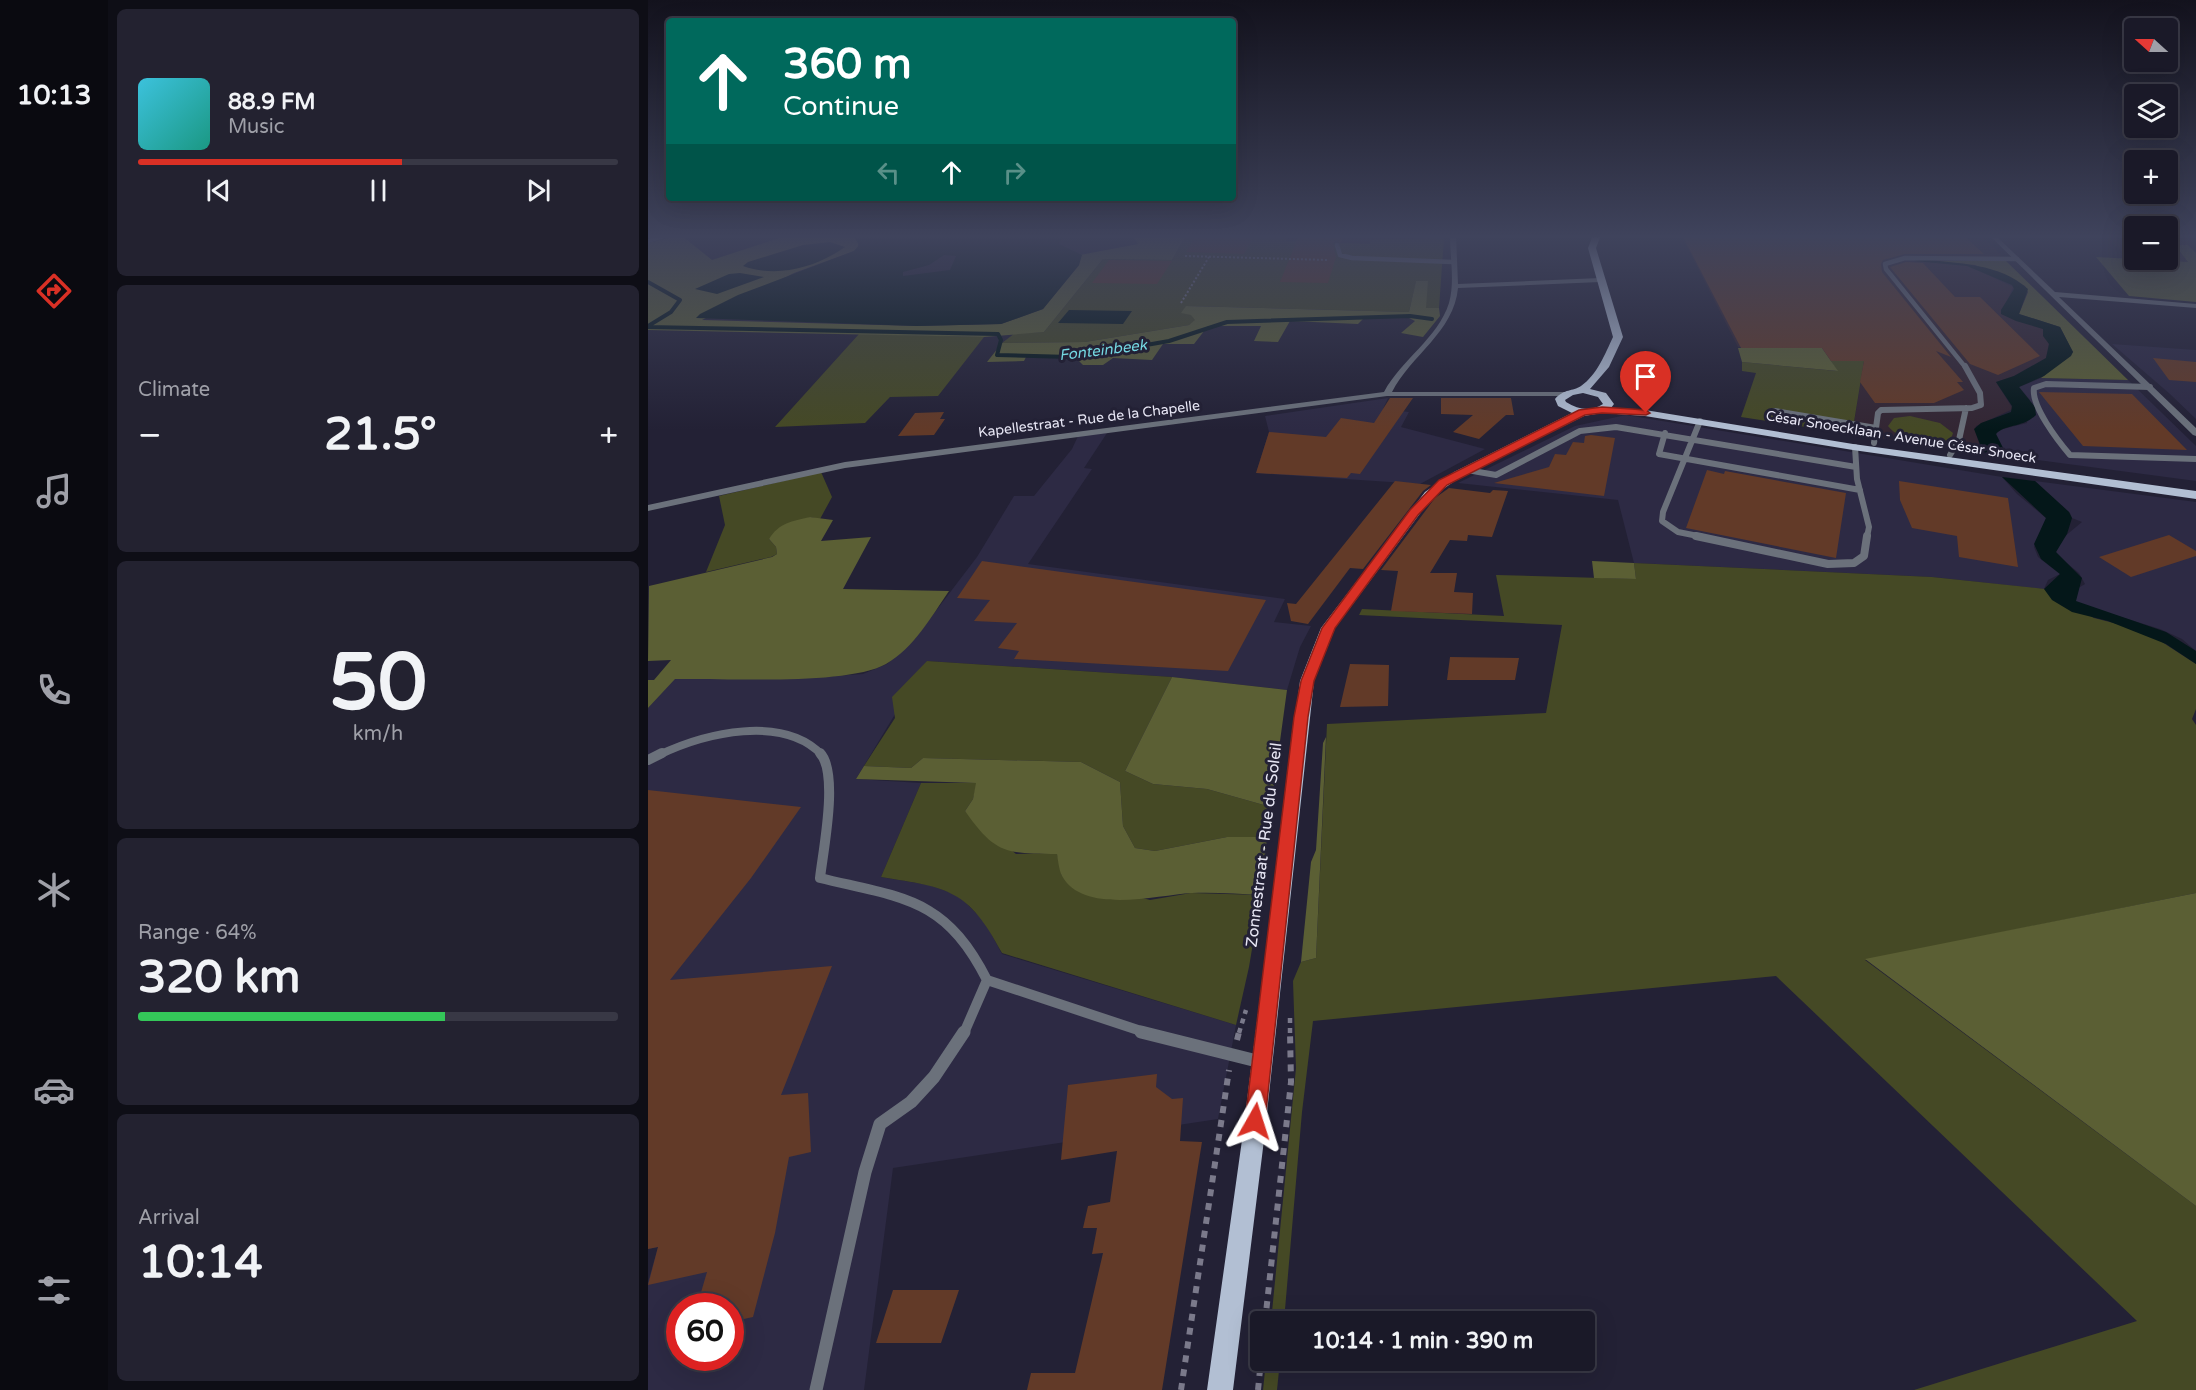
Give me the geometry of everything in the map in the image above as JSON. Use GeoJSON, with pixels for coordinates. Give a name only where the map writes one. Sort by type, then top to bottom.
{"type":"FeatureCollection","features":[{"type":"Feature","properties":{"kind":"main road"},"geometry":{"type":"LineString","coordinates":[[1564,406],[1596,378],[1611,355],[1617,337],[1606,300]]}},
{"type":"Feature","properties":{"kind":"main road"},"geometry":{"type":"LineString","coordinates":[[1596,378],[1601,387],[1598,393]]}},
{"type":"Feature","properties":{"kind":"main road"},"geometry":{"type":"LineString","coordinates":[[1583,390],[1598,393],[1605,405]]}},
{"type":"Feature","properties":{"kind":"main road","name":"Zonnestraat - Rue du Soleil"},"geometry":{"type":"LineString","coordinates":[[1220,1390],[1262,1062],[1301,717],[1313,662],[1337,614],[1437,487],[1564,406],[1575,418],[1583,412],[1605,405]]}},
{"type":"Feature","properties":{"kind":"main road","name":"César Snoecklaan - Avenue César Snoeck"},"geometry":{"type":"LineString","coordinates":[[1605,405],[1855,447],[2196,495]]}},
{"type":"Feature","properties":{"kind":"main road","name":"César Snoecklaan - Avenue César Snoeck"},"geometry":{"type":"LineString","coordinates":[[1605,405],[2196,488]]}},
{"type":"Feature","properties":{"kind":"street"},"geometry":{"type":"LineString","coordinates":[[1387,394],[1392,382],[1433,336],[1451,308],[1452,300]]}},
{"type":"Feature","properties":{"kind":"street"},"geometry":{"type":"LineString","coordinates":[[2059,300],[2196,433]]}},
{"type":"Feature","properties":{"kind":"street"},"geometry":{"type":"LineString","coordinates":[[2123,300],[2196,306]]}},
{"type":"Feature","properties":{"kind":"street","name":"Kapellestraat - Rue de la Chapelle"},"geometry":{"type":"LineString","coordinates":[[648,508],[845,465],[1387,394],[1538,394],[1564,406]]}},
{"type":"Feature","properties":{"kind":"lane"},"geometry":{"type":"LineString","coordinates":[[1874,443],[1878,412],[1881,410],[1966,408],[1981,405],[1980,393],[1971,374],[1911,300]]}},
{"type":"Feature","properties":{"kind":"lane"},"geometry":{"type":"LineString","coordinates":[[2150,387],[2046,384],[2034,388],[2033,394],[2043,412],[2049,430],[2070,455],[2196,459]]}},
{"type":"Feature","properties":{"kind":"lane"},"geometry":{"type":"LineString","coordinates":[[1950,455],[1959,440],[1966,408]]}},
{"type":"Feature","properties":{"kind":"lane"},"geometry":{"type":"LineString","coordinates":[[1775,411],[1876,428]]}},
{"type":"Feature","properties":{"kind":"lane"},"geometry":{"type":"LineString","coordinates":[[1700,421],[1662,521],[1670,529],[1828,564],[1854,563],[1864,556],[1869,527],[1860,490],[1855,447]]}},
{"type":"Feature","properties":{"kind":"lane"},"geometry":{"type":"LineString","coordinates":[[1467,470],[1496,475],[1585,429],[1616,427],[1641,429],[1856,467]]}},
{"type":"Feature","properties":{"kind":"lane"},"geometry":{"type":"LineString","coordinates":[[1665,433],[1659,454],[1860,490]]}},
{"type":"Feature","properties":{"kind":"lane"},"geometry":{"type":"LineString","coordinates":[[648,759],[681,745],[734,732],[800,738],[815,747],[826,760],[828,790],[820,878],[925,905],[954,928],[965,941],[987,980],[1141,1032],[1262,1062]]}},
{"type":"Feature","properties":{"kind":"lane"},"geometry":{"type":"LineString","coordinates":[[816,1390],[865,1172],[880,1124],[911,1102],[934,1077],[967,1027],[987,980]]}},
{"type":"Feature","properties":{"kind":"path"},"geometry":{"type":"LineString","coordinates":[[1266,1311],[1291,1082],[1290,1006]]}},
{"type":"Feature","properties":{"kind":"path"},"geometry":{"type":"LineString","coordinates":[[1258,1390],[1260,1371]]}},
{"type":"Feature","properties":{"kind":"shaded area"},"geometry":{"type":"Polygon","coordinates":[[[728,300],[1050,300],[1043,309],[1001,324],[917,326],[696,318],[728,300]]]}},
{"type":"Feature","properties":{"kind":"shaded area"},"geometry":{"type":"Polygon","coordinates":[[[1714,300],[2008,300],[2002,314],[2043,329],[2049,344],[2046,358],[2014,376],[1996,382],[2013,409],[1976,426],[1975,430],[1982,453],[1852,434],[1864,362],[1831,361],[1822,348],[1738,347],[1714,300]]]}},
{"type":"Feature","properties":{"kind":"shaded area"},"geometry":{"type":"Polygon","coordinates":[[[2007,300],[2024,300],[2019,314],[2060,327],[2073,352],[2071,356],[2044,376],[2019,387],[2035,407],[2036,415],[2026,422],[1996,434],[2007,456],[1983,452],[1974,429],[1981,423],[2011,412],[2012,406],[1996,382],[2014,376],[2046,358],[2049,344],[2043,336],[2043,329],[2016,321],[2001,314],[2007,300]]]}},
{"type":"Feature","properties":{"kind":"shaded area"},"geometry":{"type":"Polygon","coordinates":[[[1069,310],[1132,311],[1123,324],[1058,323],[1069,310]]]}},
{"type":"Feature","properties":{"kind":"shaded area"},"geometry":{"type":"Polygon","coordinates":[[[2112,344],[2196,350],[2196,419],[2170,394],[2112,344]]]}},
{"type":"Feature","properties":{"kind":"shaded area"},"geometry":{"type":"Polygon","coordinates":[[[2041,378],[2128,380],[2196,446],[2196,481],[2007,456],[1996,434],[1999,430],[2027,423],[2030,400],[2019,387],[2041,378]]]}},
{"type":"Feature","properties":{"kind":"shaded area"},"geometry":{"type":"Polygon","coordinates":[[[1388,398],[1383,409],[1409,412],[1401,427],[1485,449],[1420,484],[1256,473],[1269,432],[1265,416],[1388,398]]]}},
{"type":"Feature","properties":{"kind":"shaded area"},"geometry":{"type":"Polygon","coordinates":[[[1626,415],[2002,477],[2017,494],[2046,518],[2034,547],[2038,557],[2060,574],[2048,580],[2044,589],[1932,577],[1634,563],[1618,500],[1458,483],[1575,426],[1626,415]]]}},
{"type":"Feature","properties":{"kind":"shaded area"},"geometry":{"type":"Polygon","coordinates":[[[1107,433],[1084,468],[1092,469],[1028,564],[1285,599],[1274,622],[1311,626],[1300,647],[1287,690],[1172,677],[927,661],[856,779],[921,783],[881,877],[929,885],[958,895],[985,922],[1002,954],[1236,1025],[1218,1119],[893,1168],[864,1390],[648,1390],[648,1282],[658,1247],[648,1249],[648,708],[674,679],[819,677],[863,674],[887,664],[913,641],[977,557],[1014,496],[1034,496],[1072,449],[1078,436],[1107,433]]]}},
{"type":"Feature","properties":{"kind":"shaded area"},"geometry":{"type":"Polygon","coordinates":[[[2002,477],[2035,481],[2069,512],[2072,518],[2067,534],[2056,552],[2082,578],[2076,601],[2166,632],[2196,651],[2196,664],[2166,644],[2108,621],[2072,612],[2052,600],[2044,589],[2060,574],[2041,559],[2034,544],[2046,518],[2002,477]]]}},
{"type":"Feature","properties":{"kind":"shaded area"},"geometry":{"type":"Polygon","coordinates":[[[2035,481],[2196,502],[2196,651],[2182,639],[2160,629],[2086,606],[2044,589],[2075,590],[2085,584],[2079,573],[2056,552],[2064,537],[2082,522],[2072,518],[2070,513],[2035,481]]]}},
{"type":"Feature","properties":{"kind":"green space"},"geometry":{"type":"Polygon","coordinates":[[[648,300],[741,300],[702,320],[917,326],[1001,324],[1043,309],[1050,300],[1070,300],[1044,332],[984,337],[648,330],[648,300]]]}},
{"type":"Feature","properties":{"kind":"green space"},"geometry":{"type":"Polygon","coordinates":[[[1070,300],[1412,300],[1409,312],[1187,306],[1196,321],[1189,325],[1085,342],[1002,343],[1015,333],[1044,332],[1070,300]]]}},
{"type":"Feature","properties":{"kind":"green space"},"geometry":{"type":"Polygon","coordinates":[[[1412,300],[1427,300],[1426,308],[1439,308],[1440,316],[1423,337],[1401,333],[1415,321],[1409,318],[1366,316],[1358,324],[1290,321],[1278,342],[1254,341],[1261,326],[1208,326],[1194,344],[1163,344],[1152,360],[1113,358],[1103,365],[1083,365],[1074,356],[1027,355],[1024,361],[987,362],[1002,343],[1085,342],[1189,325],[1195,320],[1191,315],[1181,313],[1186,306],[1409,312],[1412,300]]]}},
{"type":"Feature","properties":{"kind":"green space"},"geometry":{"type":"Polygon","coordinates":[[[1423,300],[1440,300],[1439,308],[1426,308],[1423,300]]]}},
{"type":"Feature","properties":{"kind":"green space"},"geometry":{"type":"Polygon","coordinates":[[[2025,300],[2046,300],[2128,380],[2041,378],[2073,352],[2060,327],[2019,314],[2025,300]]]}},
{"type":"Feature","properties":{"kind":"green space"},"geometry":{"type":"Polygon","coordinates":[[[2172,300],[2196,300],[2196,302],[2172,300]]]}},
{"type":"Feature","properties":{"kind":"green space"},"geometry":{"type":"Polygon","coordinates":[[[859,334],[984,337],[938,396],[890,397],[865,423],[775,427],[859,334]]]}},
{"type":"Feature","properties":{"kind":"green space"},"geometry":{"type":"Polygon","coordinates":[[[1738,348],[1822,348],[1838,371],[1742,362],[1738,348]]]}},
{"type":"Feature","properties":{"kind":"green space"},"geometry":{"type":"Polygon","coordinates":[[[1831,361],[1864,361],[1852,434],[1741,417],[1756,373],[1742,371],[1742,362],[1837,371],[1831,361]]]}},
{"type":"Feature","properties":{"kind":"green space"},"geometry":{"type":"Polygon","coordinates":[[[1910,416],[1940,423],[1953,433],[1952,436],[1938,443],[1919,442],[1901,436],[1888,426],[1894,418],[1910,416]]]}},
{"type":"Feature","properties":{"kind":"green space"},"geometry":{"type":"Polygon","coordinates":[[[821,472],[832,497],[820,519],[810,517],[769,539],[776,547],[777,554],[771,557],[706,572],[725,525],[719,496],[821,472]]]}},
{"type":"Feature","properties":{"kind":"green space"},"geometry":{"type":"Polygon","coordinates":[[[810,517],[833,520],[821,541],[871,537],[843,589],[949,591],[913,641],[886,664],[867,671],[843,675],[784,679],[675,679],[648,708],[648,680],[654,680],[671,660],[648,661],[649,586],[772,557],[777,554],[776,547],[769,539],[777,529],[786,523],[810,517]]]}},
{"type":"Feature","properties":{"kind":"green space"},"geometry":{"type":"Polygon","coordinates":[[[1592,561],[1634,563],[1636,579],[1594,578],[1592,561]]]}},
{"type":"Feature","properties":{"kind":"green space"},"geometry":{"type":"Polygon","coordinates":[[[1634,563],[1932,577],[2045,589],[2094,618],[2145,631],[2196,664],[2196,709],[2192,719],[2196,725],[2196,893],[1865,960],[2196,1206],[2196,1390],[1914,1390],[2137,1321],[1776,976],[1313,1021],[1302,1112],[1285,1311],[1272,1311],[1296,1068],[1293,981],[1301,962],[1316,958],[1327,724],[1546,713],[1562,625],[1359,615],[1362,609],[1504,616],[1496,575],[1636,579],[1634,563]]]}},
{"type":"Feature","properties":{"kind":"green space"},"geometry":{"type":"Polygon","coordinates":[[[927,661],[1172,677],[1125,771],[1153,784],[1207,789],[1271,807],[1267,837],[1227,837],[1155,851],[1135,848],[1123,826],[1120,782],[1081,762],[923,758],[911,768],[864,766],[895,718],[892,697],[927,661]]]}},
{"type":"Feature","properties":{"kind":"green space"},"geometry":{"type":"Polygon","coordinates":[[[1172,677],[1287,690],[1271,807],[1207,789],[1153,784],[1125,771],[1172,677]]]}},
{"type":"Feature","properties":{"kind":"green space"},"geometry":{"type":"Polygon","coordinates":[[[1326,737],[1316,958],[1301,962],[1311,862],[1316,850],[1323,743],[1326,737]]]}},
{"type":"Feature","properties":{"kind":"green space"},"geometry":{"type":"Polygon","coordinates":[[[923,758],[1081,762],[1120,782],[1123,826],[1135,848],[1155,851],[1227,837],[1267,837],[1261,895],[1192,893],[1122,900],[1087,895],[1072,888],[1062,876],[1057,854],[1014,852],[994,844],[985,836],[965,811],[973,799],[976,783],[856,779],[864,766],[911,768],[923,758]]]}},
{"type":"Feature","properties":{"kind":"green space"},"geometry":{"type":"Polygon","coordinates":[[[921,783],[977,783],[973,799],[965,811],[1016,854],[1057,853],[1062,876],[1150,900],[1191,893],[1261,895],[1249,967],[1236,1025],[1002,953],[978,916],[954,895],[924,885],[881,877],[921,783]]]}},
{"type":"Feature","properties":{"kind":"green space"},"geometry":{"type":"Polygon","coordinates":[[[2196,893],[2196,1206],[1865,959],[2196,893]]]}},
{"type":"Feature","properties":{"kind":"green space"},"geometry":{"type":"Polygon","coordinates":[[[1265,1371],[1279,1371],[1277,1390],[1263,1390],[1265,1371]]]}},
{"type":"Feature","properties":{"kind":"building"},"geometry":{"type":"Polygon","coordinates":[[[1716,300],[1905,300],[1951,357],[1936,351],[1963,382],[1957,382],[1964,390],[1934,403],[1875,403],[1860,382],[1864,361],[1831,361],[1822,348],[1741,348],[1716,300]]]}},
{"type":"Feature","properties":{"kind":"building"},"geometry":{"type":"Polygon","coordinates":[[[1917,300],[1983,300],[2040,356],[1998,375],[1970,364],[1917,300]]]}},
{"type":"Feature","properties":{"kind":"building"},"geometry":{"type":"Polygon","coordinates":[[[2153,358],[2196,362],[2196,382],[2169,380],[2153,358]]]}},
{"type":"Feature","properties":{"kind":"building"},"geometry":{"type":"Polygon","coordinates":[[[2039,392],[2132,394],[2187,450],[2083,446],[2039,392]]]}},
{"type":"Feature","properties":{"kind":"building"},"geometry":{"type":"Polygon","coordinates":[[[1390,398],[1413,398],[1360,474],[1351,473],[1347,478],[1256,473],[1269,432],[1326,437],[1341,418],[1374,423],[1390,398]]]}},
{"type":"Feature","properties":{"kind":"building"},"geometry":{"type":"Polygon","coordinates":[[[1441,398],[1511,398],[1514,415],[1506,415],[1479,439],[1453,432],[1473,415],[1441,414],[1441,398]]]}},
{"type":"Feature","properties":{"kind":"building"},"geometry":{"type":"Polygon","coordinates":[[[944,412],[940,419],[945,419],[934,435],[898,436],[915,413],[944,412]]]}},
{"type":"Feature","properties":{"kind":"building"},"geometry":{"type":"Polygon","coordinates":[[[1585,436],[1615,438],[1604,496],[1494,483],[1549,467],[1555,454],[1566,455],[1573,442],[1584,443],[1585,436]]]}},
{"type":"Feature","properties":{"kind":"building"},"geometry":{"type":"Polygon","coordinates":[[[1707,470],[1724,474],[1725,471],[1846,493],[1836,558],[1686,528],[1707,470]]]}},
{"type":"Feature","properties":{"kind":"building"},"geometry":{"type":"Polygon","coordinates":[[[1395,481],[1431,485],[1423,491],[1363,569],[1350,568],[1308,624],[1291,621],[1287,603],[1296,604],[1395,481]]]}},
{"type":"Feature","properties":{"kind":"building"},"geometry":{"type":"Polygon","coordinates":[[[1899,481],[2008,498],[2018,567],[1959,557],[1957,536],[1912,528],[1900,500],[1899,481]]]}},
{"type":"Feature","properties":{"kind":"building"},"geometry":{"type":"Polygon","coordinates":[[[1449,488],[1490,493],[1493,490],[1508,491],[1492,537],[1468,535],[1467,541],[1450,540],[1430,573],[1457,573],[1454,592],[1473,593],[1472,614],[1391,611],[1398,571],[1381,570],[1435,498],[1449,488]]]}},
{"type":"Feature","properties":{"kind":"building"},"geometry":{"type":"Polygon","coordinates":[[[2169,535],[2196,551],[2196,556],[2131,577],[2099,557],[2169,535]]]}},
{"type":"Feature","properties":{"kind":"building"},"geometry":{"type":"Polygon","coordinates":[[[982,561],[1266,600],[1228,671],[1014,659],[1019,651],[998,648],[1017,623],[974,621],[990,600],[957,598],[982,561]]]}},
{"type":"Feature","properties":{"kind":"building"},"geometry":{"type":"Polygon","coordinates":[[[1450,657],[1519,658],[1515,680],[1447,680],[1450,657]]]}},
{"type":"Feature","properties":{"kind":"building"},"geometry":{"type":"Polygon","coordinates":[[[1350,664],[1389,665],[1388,706],[1340,707],[1350,664]]]}},
{"type":"Feature","properties":{"kind":"building"},"geometry":{"type":"Polygon","coordinates":[[[648,790],[801,807],[751,878],[670,980],[832,966],[781,1095],[808,1093],[811,1152],[789,1157],[775,1233],[753,1317],[744,1319],[744,1293],[701,1293],[707,1272],[648,1285],[658,1247],[648,1249],[648,790]]]}},
{"type":"Feature","properties":{"kind":"building"},"geometry":{"type":"Polygon","coordinates":[[[1157,1074],[1156,1087],[1172,1099],[1183,1098],[1180,1141],[1202,1142],[1162,1390],[1027,1390],[1031,1373],[1075,1373],[1103,1253],[1092,1254],[1097,1228],[1083,1228],[1088,1206],[1110,1202],[1117,1151],[1061,1160],[1068,1085],[1157,1074]]]}},
{"type":"Feature","properties":{"kind":"building"},"geometry":{"type":"Polygon","coordinates":[[[893,1290],[959,1290],[941,1343],[876,1343],[893,1290]]]}},
{"type":"Feature","properties":{"kind":"waterway","name":"Fonteinbeek"},"geometry":{"type":"LineString","coordinates":[[648,326],[671,312],[680,300]]}},
{"type":"Feature","properties":{"kind":"waterway","name":"Fonteinbeek"},"geometry":{"type":"LineString","coordinates":[[648,327],[998,334],[1001,340],[997,355],[1070,357],[1169,341],[1227,322],[1410,316],[1432,319]]}},
{"type":"Feature","properties":{"kind":"route"},"geometry":{"type":"LineString","coordinates":[[1255,1121],[1301,717],[1307,681],[1328,628],[1414,513],[1443,483],[1563,420],[1575,418],[1583,412],[1621,410],[1646,413]]}}]}
